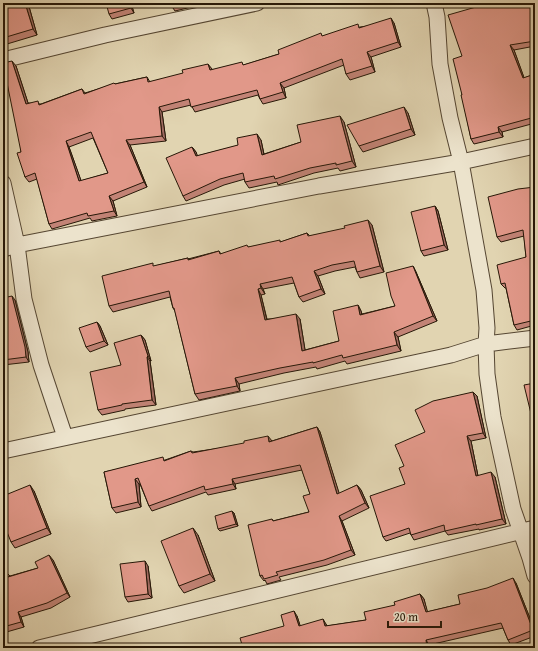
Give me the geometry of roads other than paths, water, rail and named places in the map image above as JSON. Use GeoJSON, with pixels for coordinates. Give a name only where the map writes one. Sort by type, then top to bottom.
{"type":"FeatureCollection","features":[{"type":"Feature","properties":{"kind":"street"},"geometry":{"type":"LineString","coordinates":[[3,60],[105,35],[257,3]]}},
{"type":"Feature","properties":{"kind":"street"},"geometry":{"type":"LineString","coordinates":[[434,3],[437,17],[440,64],[450,118],[461,162],[484,290],[487,328],[487,374],[493,417],[513,509],[528,530],[530,558],[535,576]]}},
{"type":"Feature","properties":{"kind":"street"},"geometry":{"type":"LineString","coordinates":[[10,247],[319,186],[461,162],[535,146]]}},
{"type":"Feature","properties":{"kind":"street"},"geometry":{"type":"LineString","coordinates":[[3,183],[10,247],[41,365],[65,437]]}},
{"type":"Feature","properties":{"kind":"street"},"geometry":{"type":"LineString","coordinates":[[3,451],[451,355],[486,344],[535,338]]}},
{"type":"Feature","properties":{"kind":"street"},"geometry":{"type":"LineString","coordinates":[[39,648],[528,530]]}}]}
